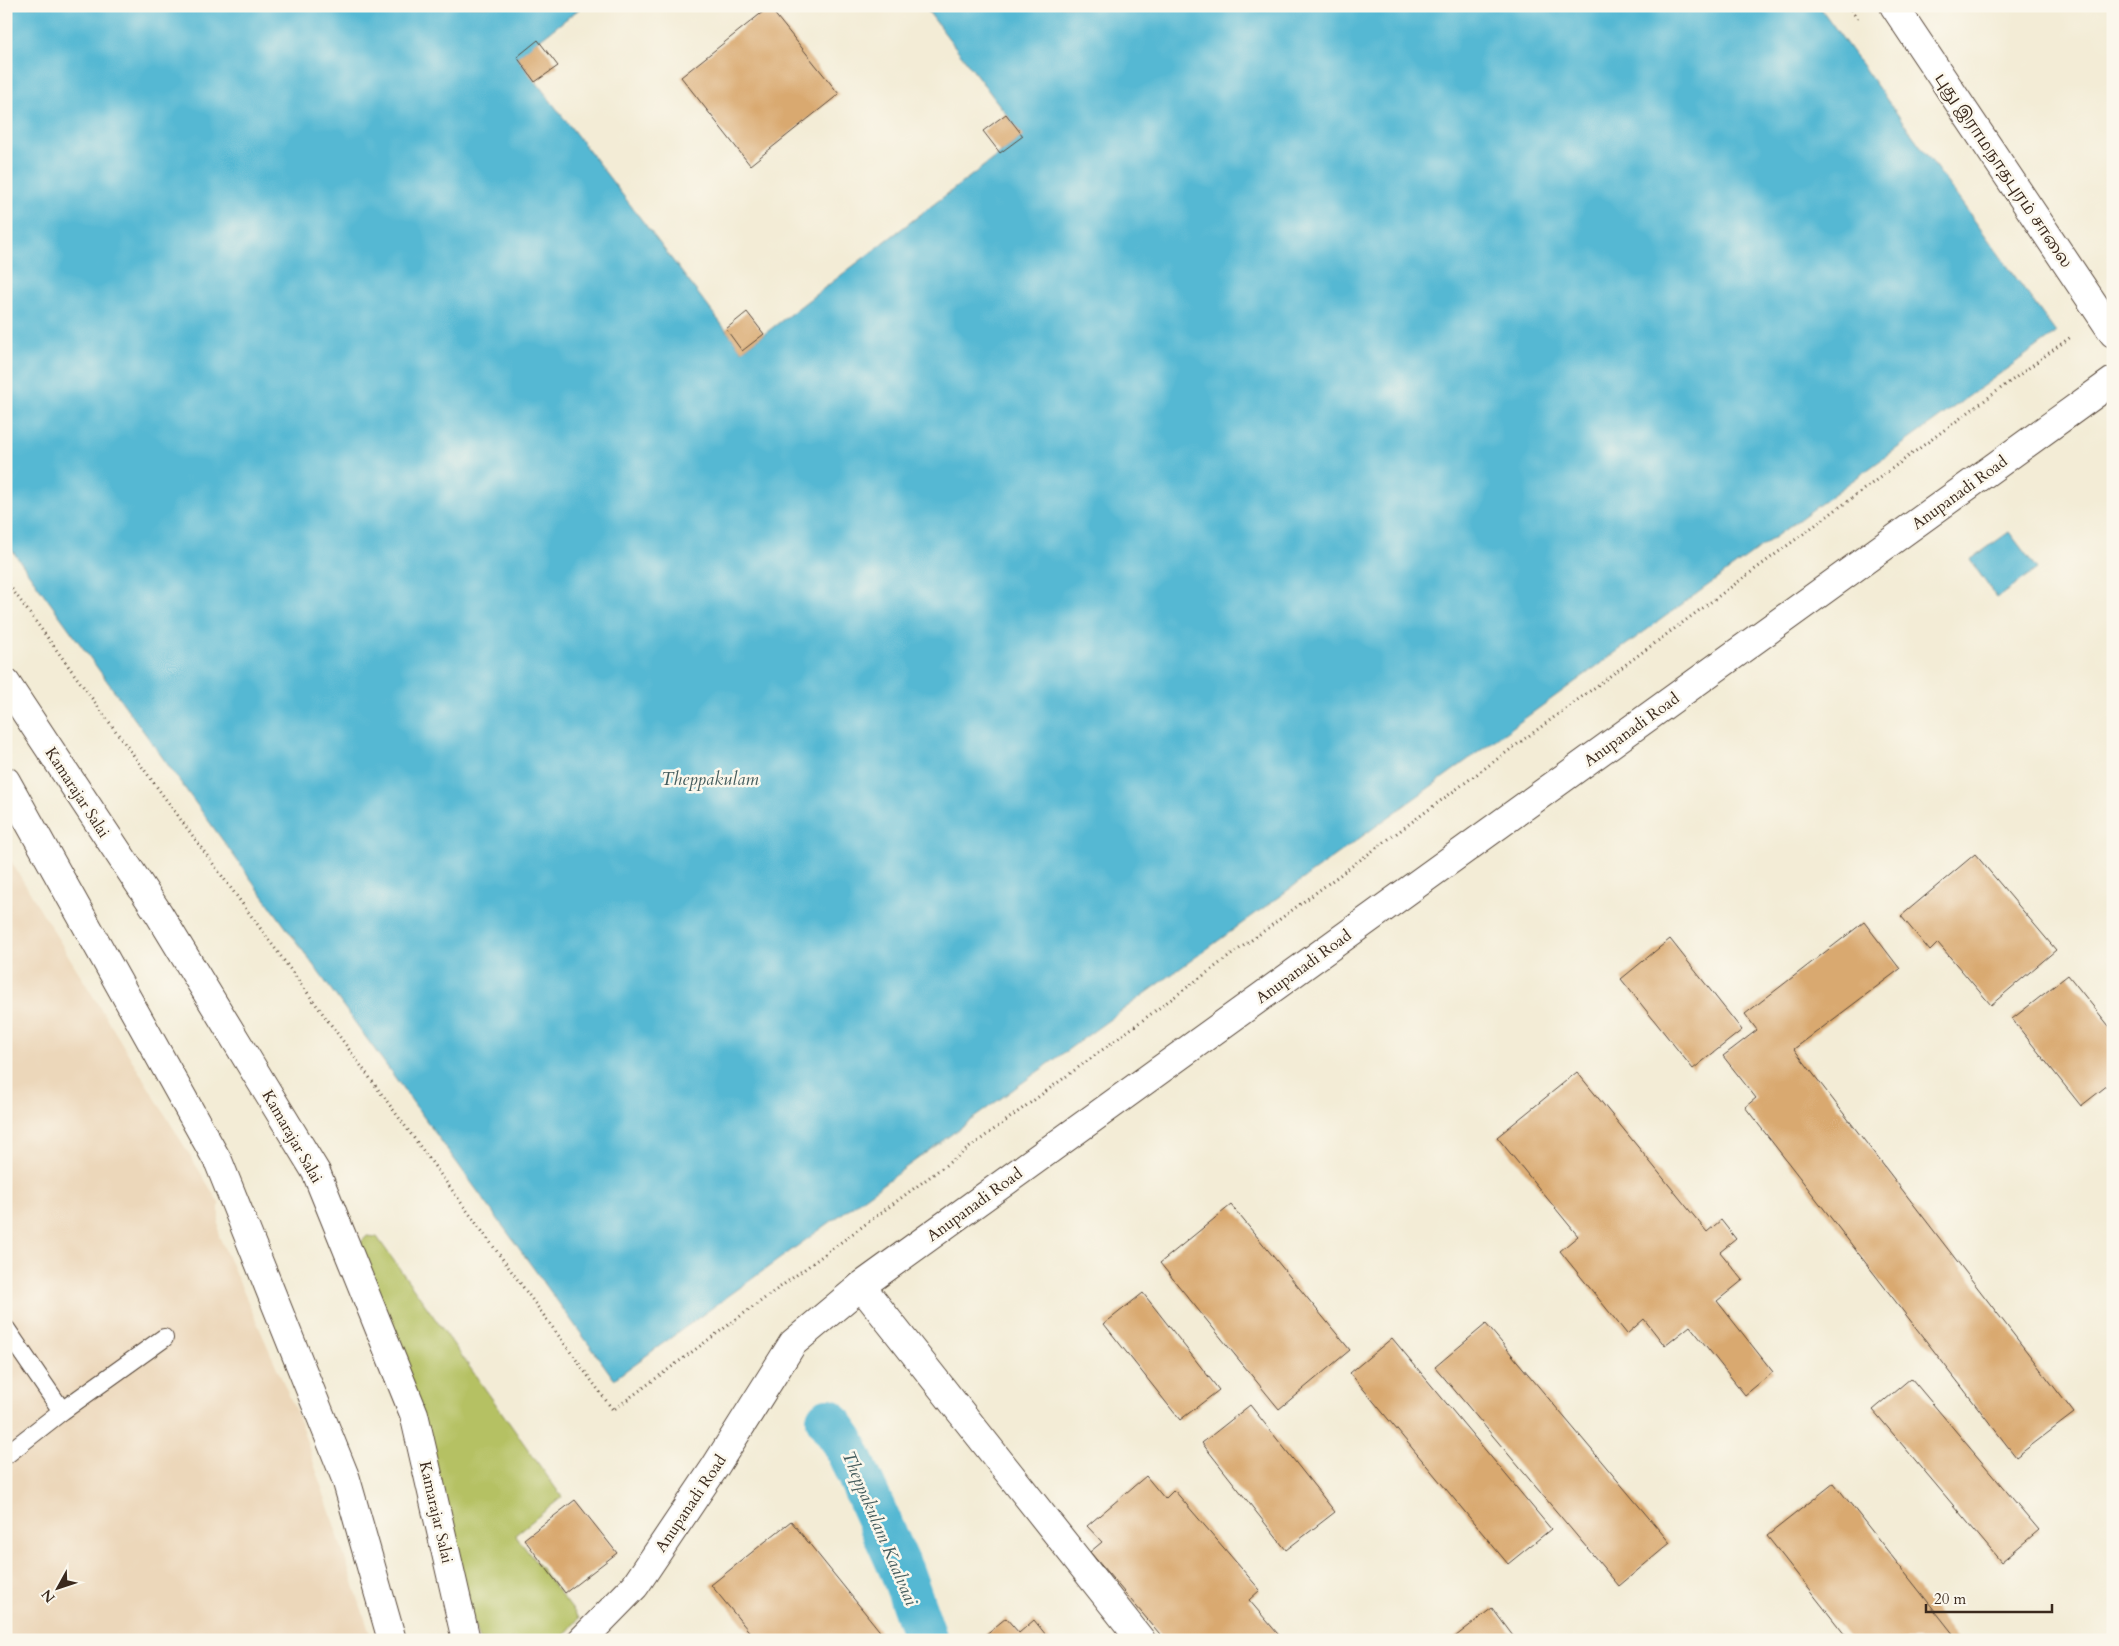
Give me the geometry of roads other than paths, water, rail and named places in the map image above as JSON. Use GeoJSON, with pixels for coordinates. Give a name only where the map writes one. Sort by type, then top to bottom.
{"type":"FeatureCollection","features":[{"type":"Feature","properties":{"kind":"main road","name":"புது இராமநாதபுரம் சாலை"},"geometry":{"type":"LineString","coordinates":[[1894,6],[2109,320]]}},
{"type":"Feature","properties":{"kind":"main road","name":"Anupanadi Road"},"geometry":{"type":"LineString","coordinates":[[582,1640],[635,1586],[715,1466],[793,1343],[861,1286],[2113,381]]}},
{"type":"Feature","properties":{"kind":"main road","name":"Kamarajar Salai"},"geometry":{"type":"LineString","coordinates":[[6,683],[159,914],[316,1172],[414,1414],[466,1640]]}},
{"type":"Feature","properties":{"kind":"main road"},"geometry":{"type":"LineString","coordinates":[[6,780],[219,1163],[346,1479],[392,1640]]}},
{"type":"Feature","properties":{"kind":"main road"},"geometry":{"type":"LineString","coordinates":[[861,1286],[1141,1640]]}},
{"type":"Feature","properties":{"kind":"lane"},"geometry":{"type":"LineString","coordinates":[[6,1329],[62,1411]]}},
{"type":"Feature","properties":{"kind":"lane"},"geometry":{"type":"LineString","coordinates":[[6,1455],[62,1411],[164,1338]]}},
{"type":"Feature","properties":{"kind":"water","name":"Theppakulam"},"geometry":{"type":"Polygon","coordinates":[[[6,6],[583,6],[517,57],[742,351],[1023,136],[924,6],[1819,6],[2056,333],[614,1379],[6,542],[6,6]]]}},
{"type":"Feature","properties":{"kind":"water"},"geometry":{"type":"Polygon","coordinates":[[[2009,532],[2037,569],[1997,598],[1970,560],[2009,532]]]}},
{"type":"Feature","properties":{"kind":"waterway","name":"Theppakulam Kaalvaai"},"geometry":{"type":"LineString","coordinates":[[828,1420],[843,1441],[902,1572],[926,1640]]}}]}
